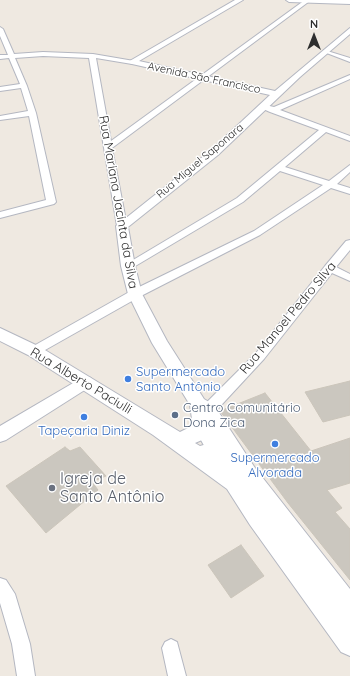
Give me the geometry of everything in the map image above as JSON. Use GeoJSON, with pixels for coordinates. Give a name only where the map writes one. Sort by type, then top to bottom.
{"type":"FeatureCollection","features":[{"type":"Feature","properties":{"kind":"main road","name":"Rua Alberto Paciulli"},"geometry":{"type":"LineString","coordinates":[[0,334],[34,351],[241,478]]}},
{"type":"Feature","properties":{"kind":"main road"},"geometry":{"type":"LineString","coordinates":[[185,439],[196,434],[202,413]]}},
{"type":"Feature","properties":{"kind":"main road","name":"Rua Alberto Paciulli"},"geometry":{"type":"LineString","coordinates":[[160,429],[185,439],[221,460]]}},
{"type":"Feature","properties":{"kind":"main road"},"geometry":{"type":"LineString","coordinates":[[221,460],[241,478],[286,541],[340,600],[350,643]]}},
{"type":"Feature","properties":{"kind":"street"},"geometry":{"type":"LineString","coordinates":[[0,56],[93,56],[132,62],[240,0]]}},
{"type":"Feature","properties":{"kind":"street"},"geometry":{"type":"LineString","coordinates":[[290,0],[350,2]]}},
{"type":"Feature","properties":{"kind":"street"},"geometry":{"type":"LineString","coordinates":[[108,147],[308,0]]}},
{"type":"Feature","properties":{"kind":"street"},"geometry":{"type":"LineString","coordinates":[[0,30],[24,86],[32,113],[51,202],[0,215]]}},
{"type":"Feature","properties":{"kind":"street","name":"Rua Miguel Saponara"},"geometry":{"type":"LineString","coordinates":[[122,226],[269,108],[277,94],[350,30]]}},
{"type":"Feature","properties":{"kind":"street"},"geometry":{"type":"LineString","coordinates":[[326,51],[350,60]]}},
{"type":"Feature","properties":{"kind":"street","name":"Rua Mariana Jacinta da Silva"},"geometry":{"type":"LineString","coordinates":[[93,56],[92,61],[128,266],[135,294],[160,343],[241,478]]}},
{"type":"Feature","properties":{"kind":"street","name":"Avenida São Francisco"},"geometry":{"type":"LineString","coordinates":[[132,62],[277,94]]}},
{"type":"Feature","properties":{"kind":"street"},"geometry":{"type":"LineString","coordinates":[[269,108],[350,77]]}},
{"type":"Feature","properties":{"kind":"street"},"geometry":{"type":"LineString","coordinates":[[0,89],[24,86]]}},
{"type":"Feature","properties":{"kind":"street"},"geometry":{"type":"LineString","coordinates":[[269,108],[350,139]]}},
{"type":"Feature","properties":{"kind":"street"},"geometry":{"type":"LineString","coordinates":[[0,118],[32,113]]}},
{"type":"Feature","properties":{"kind":"street"},"geometry":{"type":"LineString","coordinates":[[128,266],[235,203],[325,130]]}},
{"type":"Feature","properties":{"kind":"street"},"geometry":{"type":"LineString","coordinates":[[279,168],[350,191]]}},
{"type":"Feature","properties":{"kind":"street"},"geometry":{"type":"LineString","coordinates":[[34,351],[135,294],[257,233],[331,184],[350,168]]}},
{"type":"Feature","properties":{"kind":"street","name":"Rua Manoel Pedro Silva"},"geometry":{"type":"LineString","coordinates":[[202,413],[260,356],[350,243]]}},
{"type":"Feature","properties":{"kind":"street"},"geometry":{"type":"LineString","coordinates":[[329,268],[350,278]]}},
{"type":"Feature","properties":{"kind":"street"},"geometry":{"type":"LineString","coordinates":[[0,434],[85,382]]}},
{"type":"Feature","properties":{"kind":"street","name":"Rua Mariana Jacinta da Silva"},"geometry":{"type":"LineString","coordinates":[[202,413],[221,460]]}},
{"type":"Feature","properties":{"kind":"street"},"geometry":{"type":"LineString","coordinates":[[0,586],[6,594],[21,644],[26,676]]}},
{"type":"Feature","properties":{"kind":"street"},"geometry":{"type":"LineString","coordinates":[[171,648],[177,676]]}},
{"type":"Feature","properties":{"kind":"building"},"geometry":{"type":"Polygon","coordinates":[[[350,381],[350,415],[323,422],[305,392],[350,381]]]}},
{"type":"Feature","properties":{"kind":"building","name":"Supermercado Alvorada"},"geometry":{"type":"Polygon","coordinates":[[[265,393],[311,451],[350,438],[350,483],[327,490],[342,508],[335,512],[350,529],[350,580],[288,503],[220,411],[265,393]]]}},
{"type":"Feature","properties":{"kind":"building","name":"Igreja de Santo Antônio"},"geometry":{"type":"Polygon","coordinates":[[[65,447],[70,451],[80,447],[106,476],[92,482],[98,490],[46,533],[6,486],[65,447]]]}},
{"type":"Feature","properties":{"kind":"building"},"geometry":{"type":"Polygon","coordinates":[[[241,545],[264,576],[231,598],[208,565],[241,545]]]}},
{"type":"Feature","properties":{"kind":"place","name":"Supermercado Santo Antônio"},"geometry":{"type":"Point","coordinates":[128,379]}},
{"type":"Feature","properties":{"kind":"place","name":"Centro Comunitário Dona Zica"},"geometry":{"type":"Point","coordinates":[175,415]}},
{"type":"Feature","properties":{"kind":"place","name":"Tapeçaria Diniz"},"geometry":{"type":"Point","coordinates":[84,417]}},
{"type":"Feature","properties":{"kind":"place","name":"Supermercado Alvorada"},"geometry":{"type":"Point","coordinates":[275,444]}},
{"type":"Feature","properties":{"kind":"place","name":"Igreja de Santo Antônio"},"geometry":{"type":"Point","coordinates":[52,488]}}]}
